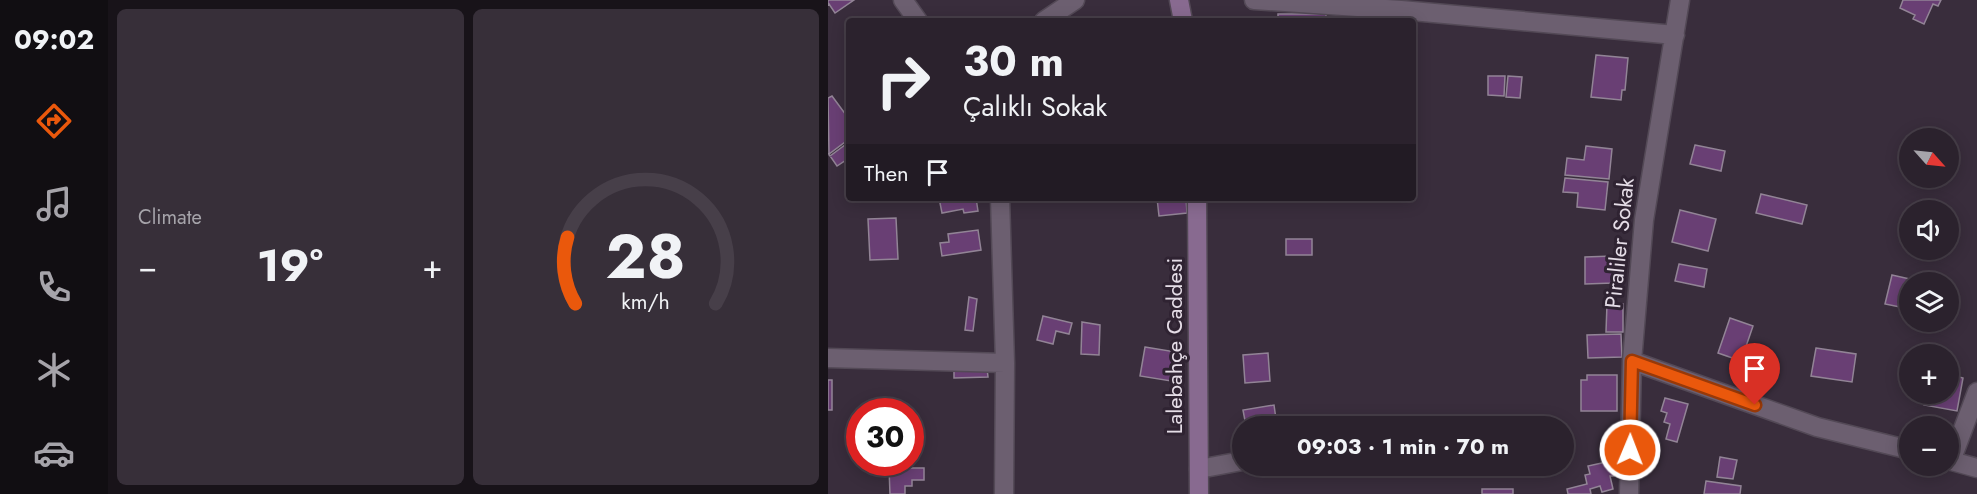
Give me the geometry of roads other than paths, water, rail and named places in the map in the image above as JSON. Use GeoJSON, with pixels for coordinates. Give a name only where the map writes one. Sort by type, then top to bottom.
{"type":"FeatureCollection","features":[{"type":"Feature","properties":{"kind":"street"},"geometry":{"type":"LineString","coordinates":[[903,0],[916,18]]}},
{"type":"Feature","properties":{"kind":"street"},"geometry":{"type":"LineString","coordinates":[[1048,18],[1075,0]]}},
{"type":"Feature","properties":{"kind":"street"},"geometry":{"type":"LineString","coordinates":[[1179,0],[1183,18]]}},
{"type":"Feature","properties":{"kind":"street"},"geometry":{"type":"LineString","coordinates":[[1254,0],[1401,10],[1675,35]]}},
{"type":"Feature","properties":{"kind":"street","name":"Piraliler Sokak"},"geometry":{"type":"LineString","coordinates":[[1629,494],[1632,361],[1644,220],[1680,0]]}},
{"type":"Feature","properties":{"kind":"street"},"geometry":{"type":"LineString","coordinates":[[1000,201],[1005,363],[1004,494]]}},
{"type":"Feature","properties":{"kind":"street","name":"Lalebahçe Caddesi"},"geometry":{"type":"LineString","coordinates":[[1197,201],[1199,494]]}},
{"type":"Feature","properties":{"kind":"street"},"geometry":{"type":"LineString","coordinates":[[828,358],[1005,363]]}},
{"type":"Feature","properties":{"kind":"street"},"geometry":{"type":"LineString","coordinates":[[1632,361],[1817,427],[1899,447]]}},
{"type":"Feature","properties":{"kind":"street"},"geometry":{"type":"LineString","coordinates":[[1959,437],[1977,392]]}},
{"type":"Feature","properties":{"kind":"street"},"geometry":{"type":"LineString","coordinates":[[1199,469],[1232,463]]}},
{"type":"Feature","properties":{"kind":"street"},"geometry":{"type":"LineString","coordinates":[[1959,463],[1977,468]]}}]}
